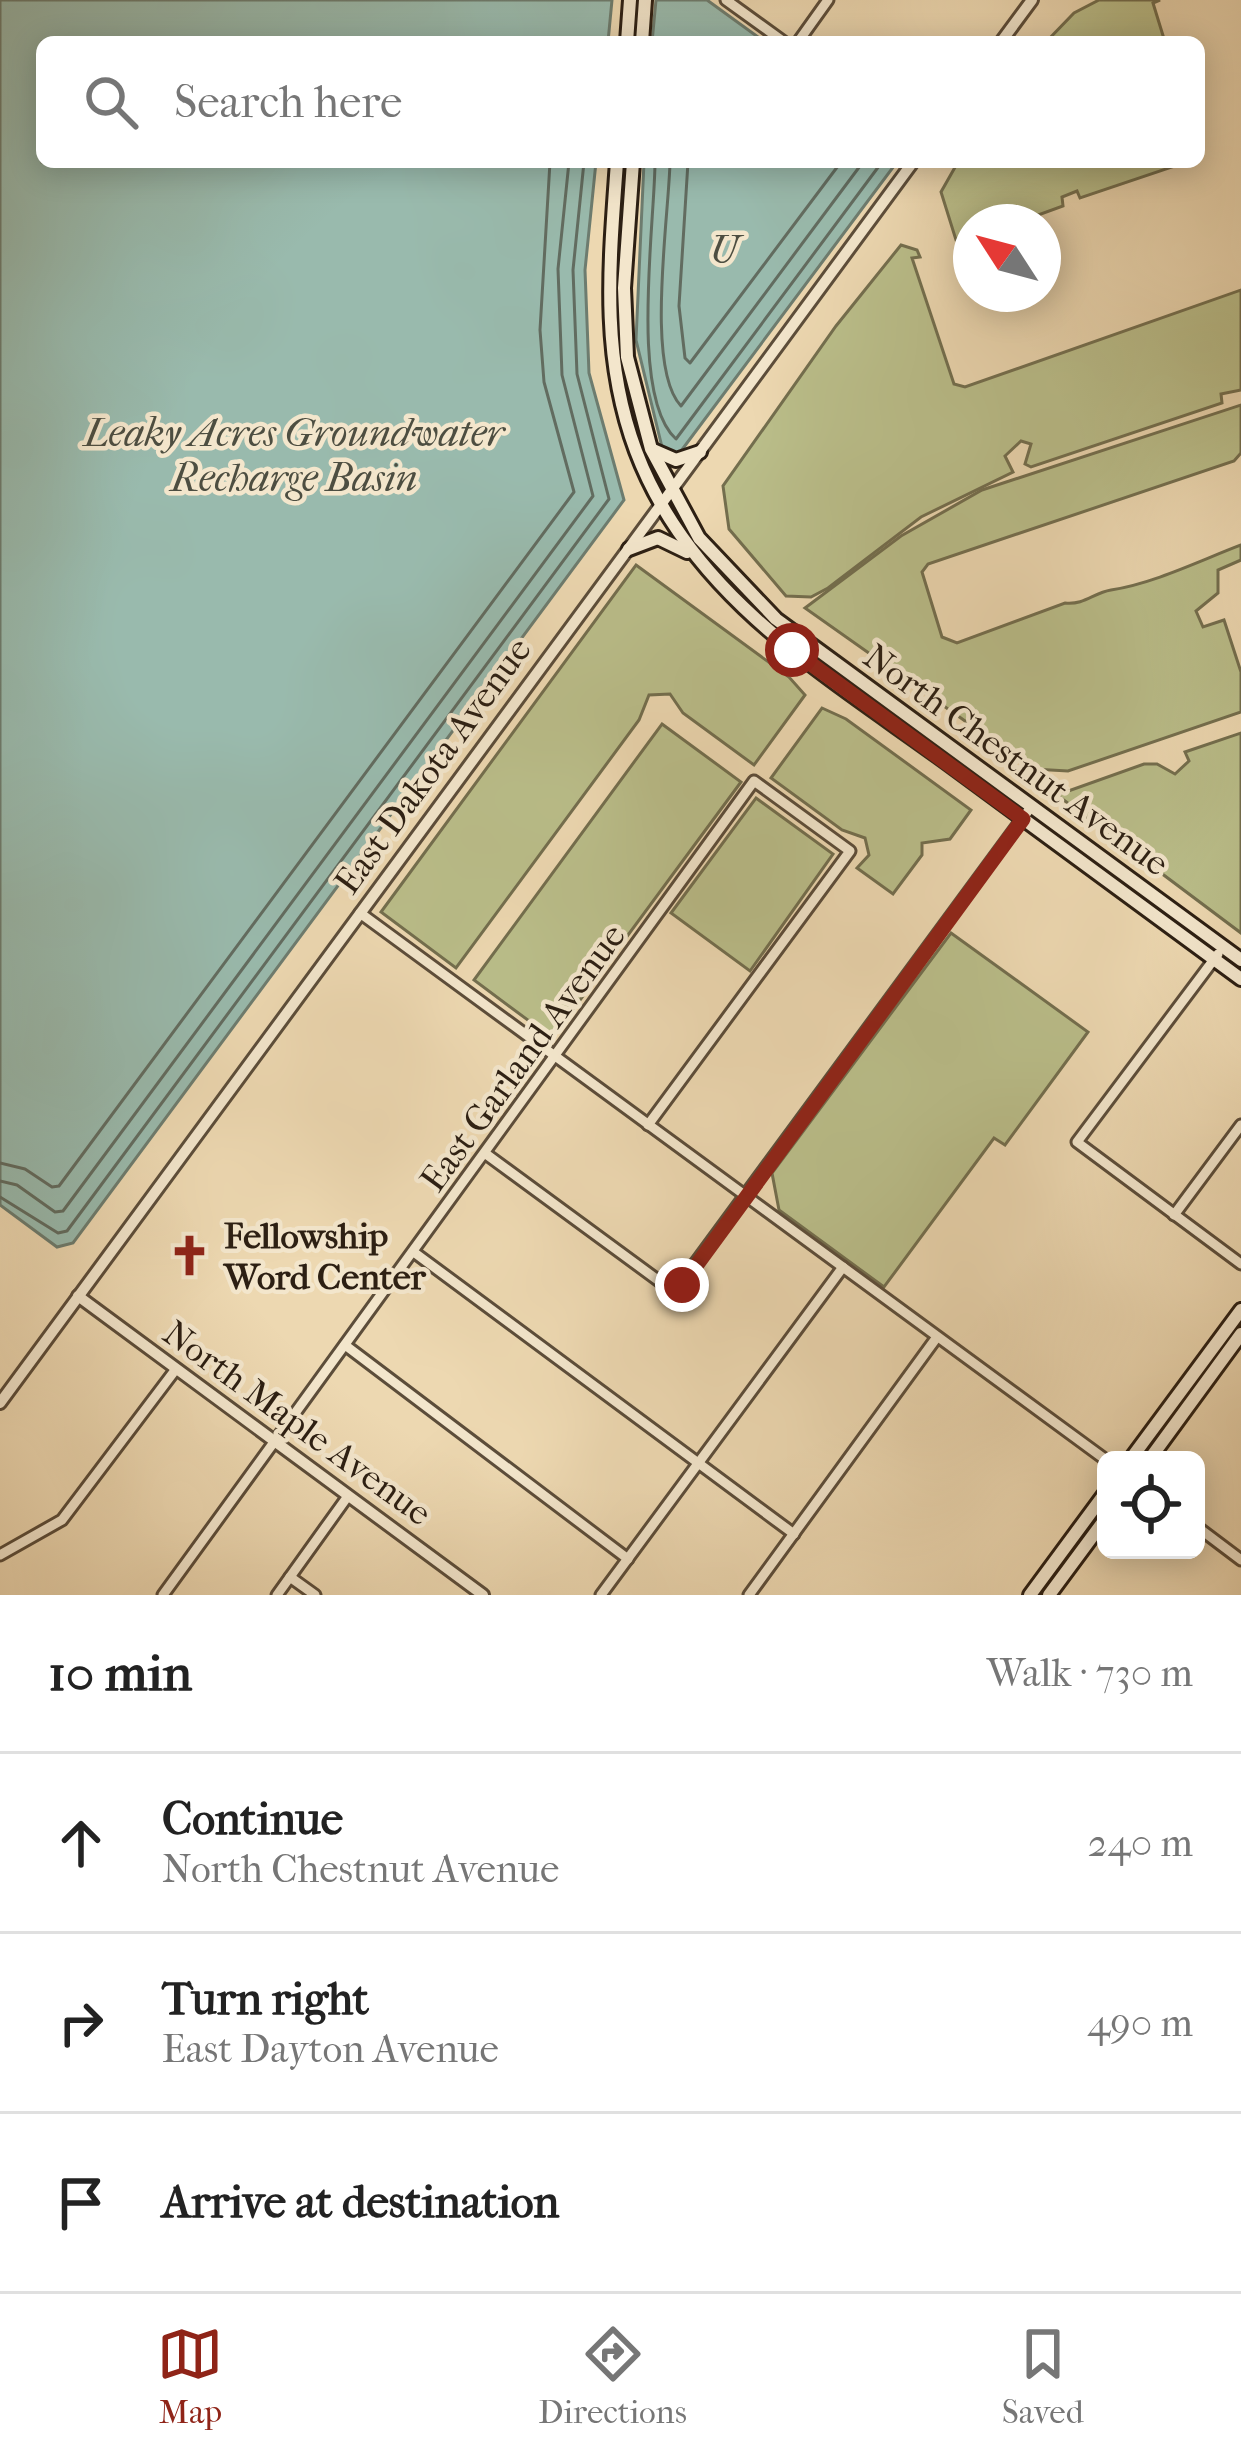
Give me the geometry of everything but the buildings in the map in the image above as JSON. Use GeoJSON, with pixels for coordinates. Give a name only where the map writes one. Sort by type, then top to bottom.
{"type":"FeatureCollection","features":[{"type":"Feature","properties":{"kind":"main road"},"geometry":{"type":"LineString","coordinates":[[627,36],[630,0]]}},
{"type":"Feature","properties":{"kind":"main road"},"geometry":{"type":"LineString","coordinates":[[642,36],[645,0]]}},
{"type":"Feature","properties":{"kind":"main road","name":"North Chestnut Avenue"},"geometry":{"type":"LineString","coordinates":[[617,168],[610,347],[629,429],[661,505],[694,556],[757,623],[834,672],[1219,953],[1241,979]]}},
{"type":"Feature","properties":{"kind":"main road","name":"North Chestnut Avenue"},"geometry":{"type":"LineString","coordinates":[[633,168],[624,325],[634,393],[651,448],[670,492],[699,538],[741,588],[834,672]]}},
{"type":"Feature","properties":{"kind":"main road"},"geometry":{"type":"LineString","coordinates":[[651,448],[676,460],[700,452]]}},
{"type":"Feature","properties":{"kind":"main road"},"geometry":{"type":"LineString","coordinates":[[628,549],[658,538],[694,556]]}},
{"type":"Feature","properties":{"kind":"main road","name":"North Chestnut Avenue"},"geometry":{"type":"LineString","coordinates":[[1219,953],[1241,961]]}},
{"type":"Feature","properties":{"kind":"main road"},"geometry":{"type":"LineString","coordinates":[[1137,1451],[1241,1310]]}},
{"type":"Feature","properties":{"kind":"main road"},"geometry":{"type":"LineString","coordinates":[[1156,1451],[1241,1334]]}},
{"type":"Feature","properties":{"kind":"main road"},"geometry":{"type":"LineString","coordinates":[[1030,1595],[1097,1504]]}},
{"type":"Feature","properties":{"kind":"main road"},"geometry":{"type":"LineString","coordinates":[[1049,1595],[1097,1530]]}},
{"type":"Feature","properties":{"kind":"street"},"geometry":{"type":"LineString","coordinates":[[727,0],[776,36]]}},
{"type":"Feature","properties":{"kind":"street"},"geometry":{"type":"LineString","coordinates":[[802,36],[828,0]]}},
{"type":"Feature","properties":{"kind":"street"},"geometry":{"type":"LineString","coordinates":[[1005,36],[1032,0]]}},
{"type":"Feature","properties":{"kind":"street","name":"East Dakota Avenue"},"geometry":{"type":"LineString","coordinates":[[0,1403],[909,168]]}},
{"type":"Feature","properties":{"kind":"street","name":"East Garland Avenue"},"geometry":{"type":"LineString","coordinates":[[163,1595],[754,781],[850,851],[648,1125]]}},
{"type":"Feature","properties":{"kind":"street"},"geometry":{"type":"LineString","coordinates":[[486,1154],[674,1292],[1027,813]]}},
{"type":"Feature","properties":{"kind":"street"},"geometry":{"type":"LineString","coordinates":[[360,914],[1097,1453]]}},
{"type":"Feature","properties":{"kind":"street"},"geometry":{"type":"LineString","coordinates":[[1219,953],[1077,1142],[1241,1264]]}},
{"type":"Feature","properties":{"kind":"street"},"geometry":{"type":"LineString","coordinates":[[1174,1215],[1241,1125]]}},
{"type":"Feature","properties":{"kind":"street"},"geometry":{"type":"LineString","coordinates":[[415,1253],[794,1534]]}},
{"type":"Feature","properties":{"kind":"street"},"geometry":{"type":"LineString","coordinates":[[601,1595],[843,1268]]}},
{"type":"Feature","properties":{"kind":"street","name":"North Maple Avenue"},"geometry":{"type":"LineString","coordinates":[[78,1296],[483,1595]]}},
{"type":"Feature","properties":{"kind":"street"},"geometry":{"type":"LineString","coordinates":[[749,1595],[937,1336]]}},
{"type":"Feature","properties":{"kind":"street"},"geometry":{"type":"LineString","coordinates":[[345,1346],[628,1559]]}},
{"type":"Feature","properties":{"kind":"street"},"geometry":{"type":"LineString","coordinates":[[0,1555],[62,1520],[176,1369]]}},
{"type":"Feature","properties":{"kind":"street"},"geometry":{"type":"LineString","coordinates":[[277,1595],[348,1496]]}},
{"type":"Feature","properties":{"kind":"street"},"geometry":{"type":"LineString","coordinates":[[1205,1533],[1237,1556],[1241,1542]]}},
{"type":"Feature","properties":{"kind":"street"},"geometry":{"type":"LineString","coordinates":[[290,1577],[316,1595]]}},
{"type":"Feature","properties":{"kind":"green space"},"geometry":{"type":"Polygon","coordinates":[[[1099,0],[1160,0],[1153,3],[1163,36],[1052,36],[1074,13],[1099,0]]]}},
{"type":"Feature","properties":{"kind":"green space"},"geometry":{"type":"Polygon","coordinates":[[[955,168],[1169,168],[1080,198],[1077,191],[1062,197],[1061,207],[953,204],[953,230],[941,192],[955,168]]]}},
{"type":"Feature","properties":{"kind":"green space"},"geometry":{"type":"Polygon","coordinates":[[[901,245],[917,250],[920,257],[912,258],[954,384],[965,387],[1241,290],[1241,390],[1221,394],[1222,403],[1031,467],[1025,464],[1031,444],[1021,441],[1005,456],[1013,472],[921,517],[828,588],[811,597],[786,596],[729,529],[723,486],[836,326],[901,245]]]}},
{"type":"Feature","properties":{"kind":"green space"},"geometry":{"type":"Polygon","coordinates":[[[1241,405],[1241,453],[1234,461],[928,564],[922,572],[942,637],[957,643],[1065,603],[1160,577],[1241,545],[1241,560],[1218,570],[1218,593],[1196,611],[1203,627],[1224,620],[1241,672],[1241,712],[1068,771],[1033,769],[805,608],[901,536],[982,490],[1241,405]]]}},
{"type":"Feature","properties":{"kind":"green space"},"geometry":{"type":"Polygon","coordinates":[[[636,565],[789,677],[805,695],[754,765],[683,713],[670,694],[649,695],[639,720],[456,968],[381,912],[636,565]]]}},
{"type":"Feature","properties":{"kind":"green space"},"geometry":{"type":"Polygon","coordinates":[[[822,708],[846,719],[971,810],[950,839],[922,843],[922,855],[893,894],[857,868],[869,855],[865,838],[842,830],[771,778],[822,708]]]}},
{"type":"Feature","properties":{"kind":"green space"},"geometry":{"type":"Polygon","coordinates":[[[662,724],[741,782],[552,1038],[474,980],[662,724]]]}},
{"type":"Feature","properties":{"kind":"green space"},"geometry":{"type":"Polygon","coordinates":[[[1241,733],[1241,933],[1057,795],[1144,764],[1157,764],[1175,774],[1189,761],[1185,752],[1241,733]]]}},
{"type":"Feature","properties":{"kind":"green space"},"geometry":{"type":"Polygon","coordinates":[[[756,798],[833,854],[750,971],[671,913],[756,798]]]}},
{"type":"Feature","properties":{"kind":"green space"},"geometry":{"type":"Polygon","coordinates":[[[951,933],[1088,1032],[1005,1145],[994,1138],[884,1287],[779,1210],[772,1173],[951,933]]]}},
{"type":"Feature","properties":{"kind":"water","name":"Leaky Acres Groundwater Recharge Basin"},"geometry":{"type":"Polygon","coordinates":[[[0,0],[612,0],[609,36],[36,36],[36,168],[595,168],[585,270],[589,373],[624,500],[73,1243],[57,1247],[0,1205],[0,0]]]}},
{"type":"Feature","properties":{"kind":"water"},"geometry":{"type":"Polygon","coordinates":[[[656,0],[707,0],[757,36],[653,36],[656,0]]]}},
{"type":"Feature","properties":{"kind":"water","name":"U"},"geometry":{"type":"Polygon","coordinates":[[[644,168],[893,168],[678,455],[662,447],[636,340],[644,168]]]}},
{"type":"Feature","properties":{"kind":"place","name":"Fellowship Word Center"},"geometry":{"type":"Point","coordinates":[190,1256]}},
{"type":"Feature","properties":{"kind":"route"},"geometry":{"type":"LineString","coordinates":[[682,1285],[1023,819],[792,650]]}}]}
